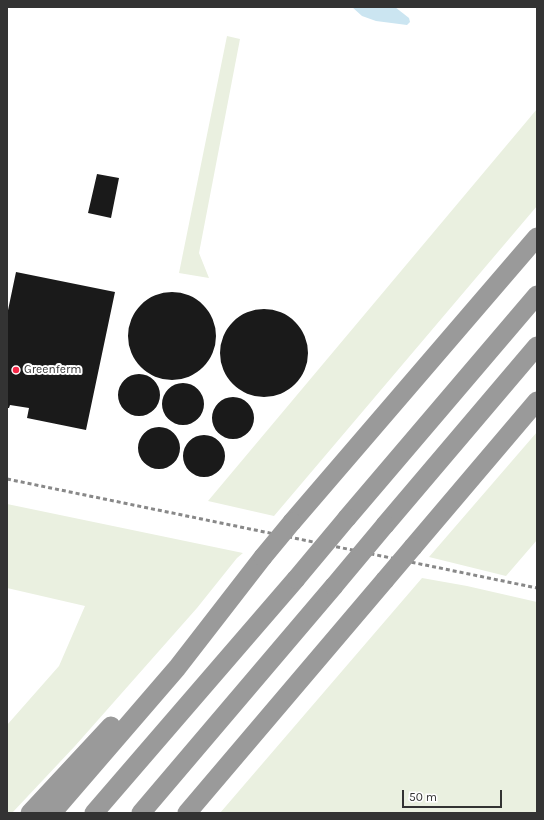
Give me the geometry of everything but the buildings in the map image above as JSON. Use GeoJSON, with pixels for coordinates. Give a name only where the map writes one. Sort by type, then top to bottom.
{"type":"FeatureCollection","features":[{"type":"Feature","properties":{"kind":"highway"},"geometry":{"type":"LineString","coordinates":[[52,813],[177,668],[292,522],[537,237]]}},
{"type":"Feature","properties":{"kind":"highway"},"geometry":{"type":"LineString","coordinates":[[94,813],[296,579],[537,295]]}},
{"type":"Feature","properties":{"kind":"highway"},"geometry":{"type":"LineString","coordinates":[[141,813],[537,346]]}},
{"type":"Feature","properties":{"kind":"highway"},"geometry":{"type":"LineString","coordinates":[[186,813],[537,401]]}},
{"type":"Feature","properties":{"kind":"highway"},"geometry":{"type":"LineString","coordinates":[[30,813],[114,722],[177,668]]}},
{"type":"Feature","properties":{"kind":"green space"},"geometry":{"type":"Polygon","coordinates":[[[227,36],[240,39],[199,253],[209,278],[179,273],[227,36]]]}},
{"type":"Feature","properties":{"kind":"green space"},"geometry":{"type":"Polygon","coordinates":[[[537,109],[537,206],[274,516],[208,501],[537,109]]]}},
{"type":"Feature","properties":{"kind":"green space"},"geometry":{"type":"Polygon","coordinates":[[[537,432],[537,540],[506,576],[429,557],[537,432]]]}},
{"type":"Feature","properties":{"kind":"green space"},"geometry":{"type":"Polygon","coordinates":[[[7,504],[243,553],[237,558],[197,608],[75,746],[12,813],[7,813],[7,725],[59,666],[85,606],[7,588],[7,504]]]}},
{"type":"Feature","properties":{"kind":"green space"},"geometry":{"type":"Polygon","coordinates":[[[422,578],[467,586],[537,602],[537,813],[220,813],[422,578]]]}},
{"type":"Feature","properties":{"kind":"water"},"geometry":{"type":"Polygon","coordinates":[[[352,7],[395,7],[409,18],[410,22],[407,25],[376,21],[362,16],[352,7]]]}},
{"type":"Feature","properties":{"kind":"railway"},"geometry":{"type":"LineString","coordinates":[[7,479],[537,588]]}},
{"type":"Feature","properties":{"kind":"place","name":"Greenferm"},"geometry":{"type":"Point","coordinates":[16,370]}}]}
